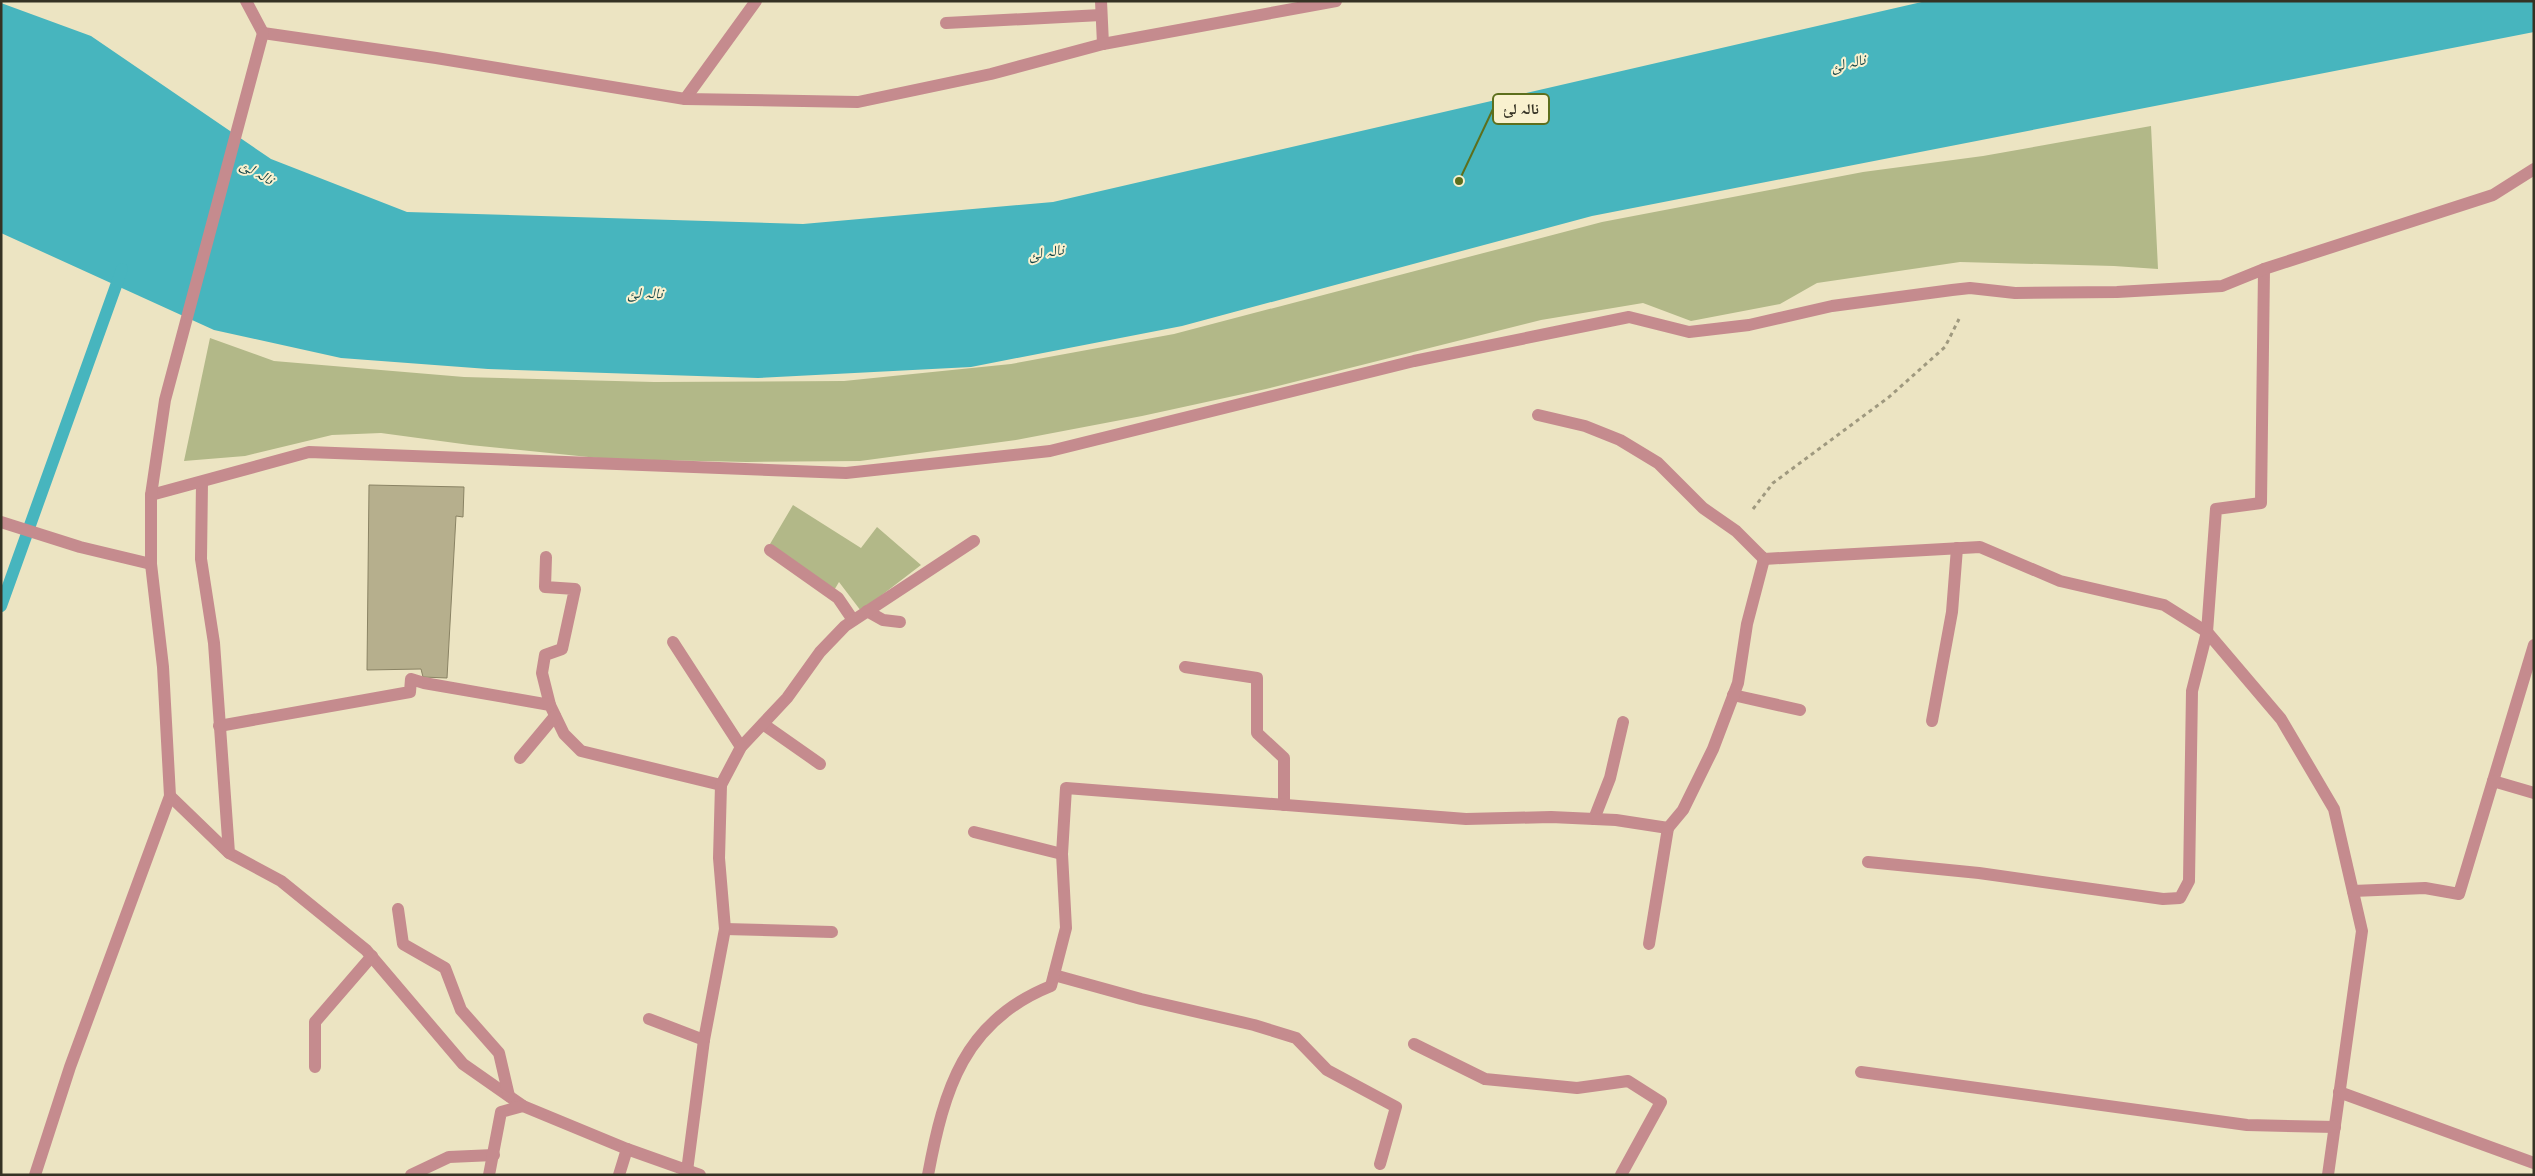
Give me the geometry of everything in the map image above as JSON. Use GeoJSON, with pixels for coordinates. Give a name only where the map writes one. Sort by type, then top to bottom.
{"type":"FeatureCollection","features":[{"type":"Feature","properties":{"kind":"street"},"geometry":{"type":"LineString","coordinates":[[35,1175],[70,1067],[170,796],[163,667],[151,564],[152,495],[165,400],[263,32],[246,1]]}},
{"type":"Feature","properties":{"kind":"street"},"geometry":{"type":"LineString","coordinates":[[685,99],[756,1]]}},
{"type":"Feature","properties":{"kind":"street"},"geometry":{"type":"LineString","coordinates":[[1101,1],[1104,44]]}},
{"type":"Feature","properties":{"kind":"street"},"geometry":{"type":"LineString","coordinates":[[263,32],[685,99],[858,102],[991,74],[1104,44],[1312,3],[1336,1]]}},
{"type":"Feature","properties":{"kind":"street"},"geometry":{"type":"LineString","coordinates":[[946,23],[1101,15]]}},
{"type":"Feature","properties":{"kind":"street"},"geometry":{"type":"LineString","coordinates":[[152,495],[309,452],[846,473],[1050,451],[1414,361],[1629,317],[1689,332],[1749,325],[1832,306],[1970,288],[2015,293],[2118,292],[2222,286],[2264,269],[2493,195],[2534,169]]}},
{"type":"Feature","properties":{"kind":"street"},"geometry":{"type":"LineString","coordinates":[[1868,862],[1979,873],[2163,899],[2180,898],[2189,881],[2192,691],[2207,632],[2216,509],[2261,503],[2264,269]]}},
{"type":"Feature","properties":{"kind":"street"},"geometry":{"type":"LineString","coordinates":[[1538,415],[1585,426],[1620,440],[1658,463],[1703,508],[1736,531],[1764,559],[1980,547],[2060,581],[2164,606],[2207,632],[2281,719],[2334,810],[2362,931],[2328,1175]]}},
{"type":"Feature","properties":{"kind":"street"},"geometry":{"type":"LineString","coordinates":[[202,482],[201,559],[214,643],[218,726],[229,853]]}},
{"type":"Feature","properties":{"kind":"street"},"geometry":{"type":"LineString","coordinates":[[1,522],[54,540],[151,564]]}},
{"type":"Feature","properties":{"kind":"street"},"geometry":{"type":"LineString","coordinates":[[688,1171],[704,1040],[725,929],[719,858],[721,784],[741,747],[787,698],[820,652],[853,620],[974,541]]}},
{"type":"Feature","properties":{"kind":"street"},"geometry":{"type":"LineString","coordinates":[[1932,721],[1952,612],[1957,548]]}},
{"type":"Feature","properties":{"kind":"street"},"geometry":{"type":"LineString","coordinates":[[770,550],[838,598],[853,620]]}},
{"type":"Feature","properties":{"kind":"street"},"geometry":{"type":"LineString","coordinates":[[546,557],[545,587],[575,589],[562,649],[545,656],[542,673],[553,711],[564,734],[581,751],[721,784]]}},
{"type":"Feature","properties":{"kind":"street"},"geometry":{"type":"LineString","coordinates":[[1649,944],[1668,828],[1683,810],[1713,749],[1738,683],[1747,624],[1764,559]]}},
{"type":"Feature","properties":{"kind":"street"},"geometry":{"type":"LineString","coordinates":[[867,611],[883,620],[900,622]]}},
{"type":"Feature","properties":{"kind":"street"},"geometry":{"type":"LineString","coordinates":[[673,642],[741,747]]}},
{"type":"Feature","properties":{"kind":"street"},"geometry":{"type":"LineString","coordinates":[[2353,891],[2425,888],[2459,894],[2534,645]]}},
{"type":"Feature","properties":{"kind":"street"},"geometry":{"type":"LineString","coordinates":[[1185,667],[1257,678],[1257,732],[1284,758],[1284,805]]}},
{"type":"Feature","properties":{"kind":"street"},"geometry":{"type":"LineString","coordinates":[[218,726],[410,692],[411,679],[424,684],[553,711]]}},
{"type":"Feature","properties":{"kind":"street"},"geometry":{"type":"LineString","coordinates":[[1733,696],[1800,710]]}},
{"type":"Feature","properties":{"kind":"street"},"geometry":{"type":"LineString","coordinates":[[520,758],[553,711]]}},
{"type":"Feature","properties":{"kind":"street"},"geometry":{"type":"LineString","coordinates":[[1594,819],[1610,778],[1623,722]]}},
{"type":"Feature","properties":{"kind":"street"},"geometry":{"type":"LineString","coordinates":[[764,724],[820,764]]}},
{"type":"Feature","properties":{"kind":"street"},"geometry":{"type":"LineString","coordinates":[[2493,781],[2534,793]]}},
{"type":"Feature","properties":{"kind":"street"},"geometry":{"type":"LineString","coordinates":[[928,1175],[936,1133],[951,1082],[976,1040],[996,1016],[1026,996],[1051,986],[1066,928],[1062,854],[1066,788],[1466,819],[1551,817],[1594,819],[1668,828]]}},
{"type":"Feature","properties":{"kind":"street"},"geometry":{"type":"LineString","coordinates":[[170,796],[229,853],[281,881],[372,956],[463,1064],[523,1106],[627,1149],[700,1175]]}},
{"type":"Feature","properties":{"kind":"street"},"geometry":{"type":"LineString","coordinates":[[974,832],[1062,854]]}},
{"type":"Feature","properties":{"kind":"street"},"geometry":{"type":"LineString","coordinates":[[398,909],[403,944],[445,968],[460,1010],[499,1053],[509,1096]]}},
{"type":"Feature","properties":{"kind":"street"},"geometry":{"type":"LineString","coordinates":[[725,929],[832,932]]}},
{"type":"Feature","properties":{"kind":"street"},"geometry":{"type":"LineString","coordinates":[[315,1067],[315,1022],[372,956]]}},
{"type":"Feature","properties":{"kind":"street"},"geometry":{"type":"LineString","coordinates":[[1054,975],[1167,1006],[1254,1025],[1296,1038],[1327,1070],[1396,1107],[1380,1164]]}},
{"type":"Feature","properties":{"kind":"street"},"geometry":{"type":"LineString","coordinates":[[649,1019],[704,1040]]}},
{"type":"Feature","properties":{"kind":"street"},"geometry":{"type":"LineString","coordinates":[[1414,1044],[1485,1079],[1577,1088],[1628,1081],[1661,1102],[1621,1175]]}},
{"type":"Feature","properties":{"kind":"street"},"geometry":{"type":"LineString","coordinates":[[1861,1072],[2246,1125],[2335,1128]]}},
{"type":"Feature","properties":{"kind":"street"},"geometry":{"type":"LineString","coordinates":[[2339,1092],[2534,1163]]}},
{"type":"Feature","properties":{"kind":"street"},"geometry":{"type":"LineString","coordinates":[[489,1175],[500,1112],[523,1106]]}},
{"type":"Feature","properties":{"kind":"street"},"geometry":{"type":"LineString","coordinates":[[619,1175],[627,1149]]}},
{"type":"Feature","properties":{"kind":"street"},"geometry":{"type":"LineString","coordinates":[[411,1175],[448,1158],[494,1155]]}},
{"type":"Feature","properties":{"kind":"path"},"geometry":{"type":"LineString","coordinates":[[1736,531],[1773,483],[1889,396],[1945,347],[1963,310],[1970,288]]}},
{"type":"Feature","properties":{"kind":"green space"},"geometry":{"type":"Polygon","coordinates":[[[2151,126],[2158,269],[1960,262],[1817,283],[1780,304],[1691,321],[1643,303],[1541,320],[1266,389],[1142,416],[1016,440],[860,461],[747,462],[608,459],[470,445],[381,433],[332,435],[245,456],[184,461],[210,338],[274,361],[464,377],[654,382],[844,381],[1011,364],[1174,334],[1602,222],[1863,172],[1983,156],[2151,126]]]}},
{"type":"Feature","properties":{"kind":"green space"},"geometry":{"type":"Polygon","coordinates":[[[793,505],[861,548],[877,527],[921,565],[861,611],[839,582],[833,592],[770,544],[793,505]]]}},
{"type":"Feature","properties":{"kind":"water","name":"نالہ لئ"},"geometry":{"type":"Polygon","coordinates":[[[1926,1],[2534,1],[2534,32],[1592,216],[1182,326],[971,367],[758,378],[488,369],[341,358],[214,330],[1,233],[1,3],[91,36],[271,159],[407,212],[803,224],[1053,202],[1926,1]]]}},
{"type":"Feature","properties":{"kind":"building"},"geometry":{"type":"Polygon","coordinates":[[[369,485],[464,487],[463,517],[456,516],[447,678],[423,677],[421,669],[367,670],[369,485]]]}},
{"type":"Feature","properties":{"kind":"waterway"},"geometry":{"type":"LineString","coordinates":[[1,606],[122,269]]}},
{"type":"Feature","properties":{"kind":"place","name":"نالہ لئ"},"geometry":{"type":"Point","coordinates":[1459,181]}}]}
